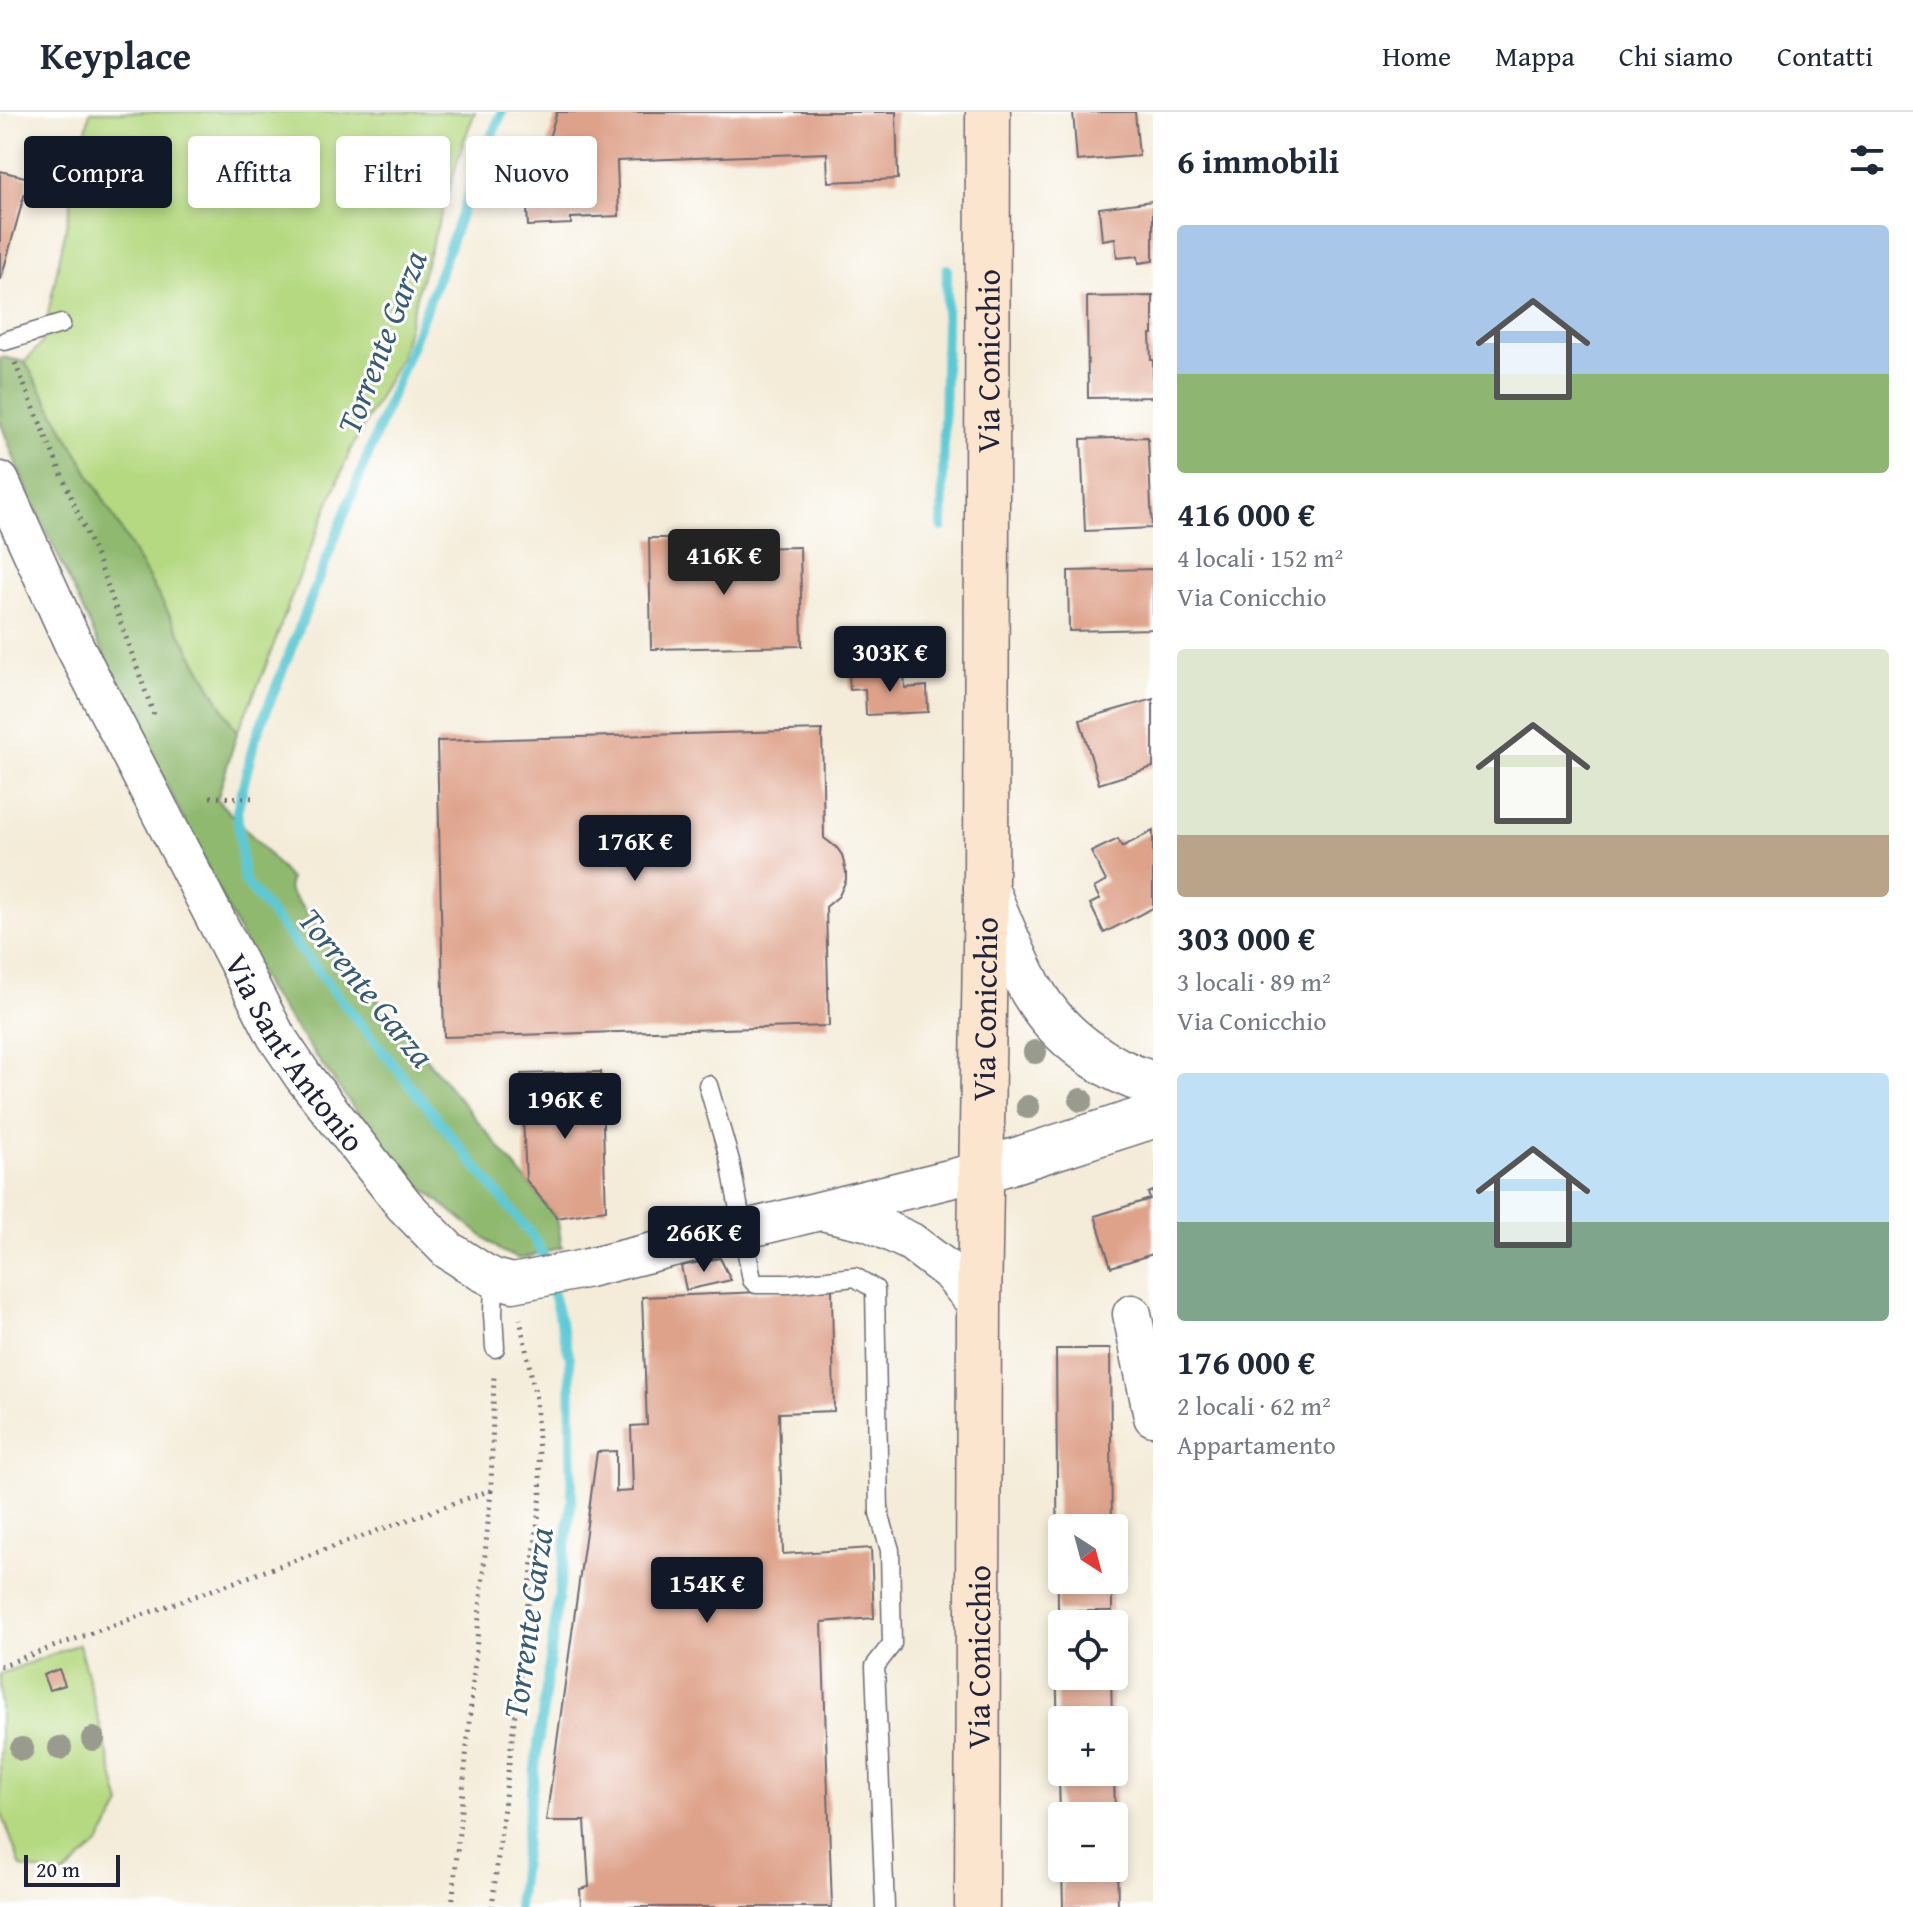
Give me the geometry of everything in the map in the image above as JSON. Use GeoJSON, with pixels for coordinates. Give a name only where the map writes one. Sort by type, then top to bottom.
{"type":"FeatureCollection","features":[{"type":"Feature","properties":{"kind":"main road","name":"Via Conicchio"},"geometry":{"type":"LineString","coordinates":[[977,1907],[979,1307],[986,889],[988,112]]}},
{"type":"Feature","properties":{"kind":"street","name":"Via Sant'Antonio"},"geometry":{"type":"LineString","coordinates":[[0,481],[74,645],[276,1036],[303,1076],[404,1205],[448,1250],[504,1281]]}},
{"type":"Feature","properties":{"kind":"street"},"geometry":{"type":"LineString","coordinates":[[986,889],[1033,992],[1055,1023],[1083,1049],[1115,1069],[1153,1084]]}},
{"type":"Feature","properties":{"kind":"street"},"geometry":{"type":"LineString","coordinates":[[504,1281],[584,1269],[982,1171],[1153,1116]]}},
{"type":"Feature","properties":{"kind":"street"},"geometry":{"type":"LineString","coordinates":[[823,1211],[869,1222],[911,1242],[949,1271],[979,1307]]}},
{"type":"Feature","properties":{"kind":"street"},"geometry":{"type":"LineString","coordinates":[[1132,1314],[1153,1417]]}},
{"type":"Feature","properties":{"kind":"lane"},"geometry":{"type":"LineString","coordinates":[[5,341],[61,324]]}},
{"type":"Feature","properties":{"kind":"lane"},"geometry":{"type":"LineString","coordinates":[[708,1085],[730,1161],[752,1280],[756,1284],[790,1284],[855,1277],[875,1289],[879,1513],[890,1550],[892,1628],[892,1644],[875,1666],[885,1907]]}},
{"type":"Feature","properties":{"kind":"lane"},"geometry":{"type":"LineString","coordinates":[[495,1348],[493,1314],[504,1281]]}},
{"type":"Feature","properties":{"kind":"path"},"geometry":{"type":"LineString","coordinates":[[210,797],[258,798]]}},
{"type":"Feature","properties":{"kind":"path"},"geometry":{"type":"LineString","coordinates":[[452,1907],[491,1490],[495,1348]]}},
{"type":"Feature","properties":{"kind":"path"},"geometry":{"type":"LineString","coordinates":[[0,1666],[491,1490]]}},
{"type":"Feature","properties":{"kind":"green space"},"geometry":{"type":"Polygon","coordinates":[[[90,112],[475,112],[450,185],[450,136],[336,136],[336,208],[443,208],[400,358],[350,451],[237,733],[25,362],[42,343],[70,208],[172,208],[172,136],[85,136],[90,112]]]}},
{"type":"Feature","properties":{"kind":"green space"},"geometry":{"type":"Polygon","coordinates":[[[2,357],[25,362],[237,733],[217,800],[290,879],[288,890],[557,1218],[562,1247],[519,1259],[501,1251],[420,1186],[356,1111],[267,989],[111,671],[21,476],[0,421],[2,357]]]}},
{"type":"Feature","properties":{"kind":"green space"},"geometry":{"type":"Polygon","coordinates":[[[79,1644],[121,1805],[99,1844],[63,1876],[21,1867],[0,1808],[0,1674],[79,1644]]]}},
{"type":"Feature","properties":{"kind":"building"},"geometry":{"type":"Polygon","coordinates":[[[557,112],[896,112],[898,179],[828,182],[827,153],[617,161],[619,216],[571,218],[571,224],[528,226],[527,208],[597,208],[597,136],[550,136],[557,112]]]}},
{"type":"Feature","properties":{"kind":"building"},"geometry":{"type":"Polygon","coordinates":[[[1073,112],[1135,112],[1139,156],[1077,161],[1073,112]]]}},
{"type":"Feature","properties":{"kind":"building"},"geometry":{"type":"Polygon","coordinates":[[[0,171],[24,177],[24,196],[0,279],[0,171]]]}},
{"type":"Feature","properties":{"kind":"building"},"geometry":{"type":"Polygon","coordinates":[[[1153,201],[1153,261],[1139,263],[1138,256],[1117,258],[1115,238],[1102,240],[1099,208],[1153,201]]]}},
{"type":"Feature","properties":{"kind":"building"},"geometry":{"type":"Polygon","coordinates":[[[1153,296],[1153,334],[1150,334],[1153,397],[1088,398],[1087,297],[1153,296]]]}},
{"type":"Feature","properties":{"kind":"building"},"geometry":{"type":"Polygon","coordinates":[[[1148,437],[1152,528],[1085,531],[1081,439],[1148,437]]]}},
{"type":"Feature","properties":{"kind":"building"},"geometry":{"type":"Polygon","coordinates":[[[649,538],[683,538],[684,549],[800,547],[802,646],[651,649],[649,538]]]}},
{"type":"Feature","properties":{"kind":"building"},"geometry":{"type":"Polygon","coordinates":[[[1153,569],[1153,629],[1069,631],[1068,571],[1153,569]]]}},
{"type":"Feature","properties":{"kind":"building"},"geometry":{"type":"Polygon","coordinates":[[[904,672],[905,688],[927,686],[928,712],[866,715],[865,689],[850,690],[849,674],[904,672]]]}},
{"type":"Feature","properties":{"kind":"building"},"geometry":{"type":"Polygon","coordinates":[[[1153,699],[1153,767],[1099,784],[1080,720],[1153,699]]]}},
{"type":"Feature","properties":{"kind":"building"},"geometry":{"type":"Polygon","coordinates":[[[822,730],[824,838],[842,855],[846,872],[839,896],[826,907],[829,1026],[444,1037],[437,741],[822,730]]]}},
{"type":"Feature","properties":{"kind":"building"},"geometry":{"type":"Polygon","coordinates":[[[1153,831],[1153,908],[1104,933],[1090,904],[1100,899],[1094,888],[1106,881],[1091,852],[1118,839],[1122,847],[1153,831]]]}},
{"type":"Feature","properties":{"kind":"building"},"geometry":{"type":"Polygon","coordinates":[[[601,1072],[606,1210],[557,1218],[526,1180],[521,1074],[601,1072]]]}},
{"type":"Feature","properties":{"kind":"building"},"geometry":{"type":"Polygon","coordinates":[[[1153,1191],[1153,1254],[1111,1267],[1095,1216],[1150,1199],[1148,1193],[1153,1191]]]}},
{"type":"Feature","properties":{"kind":"building"},"geometry":{"type":"Polygon","coordinates":[[[720,1258],[731,1280],[686,1290],[681,1266],[720,1258]]]}},
{"type":"Feature","properties":{"kind":"building"},"geometry":{"type":"Polygon","coordinates":[[[832,1289],[834,1411],[779,1413],[783,1554],[871,1548],[874,1618],[822,1622],[832,1907],[581,1907],[580,1889],[589,1887],[585,1821],[546,1821],[597,1452],[616,1451],[616,1492],[633,1491],[631,1426],[647,1425],[642,1297],[832,1289]]]}},
{"type":"Feature","properties":{"kind":"building"},"geometry":{"type":"Polygon","coordinates":[[[1056,1349],[1110,1349],[1112,1514],[1057,1514],[1056,1349]]]}},
{"type":"Feature","properties":{"kind":"building"},"geometry":{"type":"Polygon","coordinates":[[[1058,1594],[1112,1594],[1112,1610],[1058,1610],[1058,1594]]]}},
{"type":"Feature","properties":{"kind":"building"},"geometry":{"type":"Polygon","coordinates":[[[59,1669],[65,1685],[49,1690],[43,1675],[59,1669]]]}},
{"type":"Feature","properties":{"kind":"building"},"geometry":{"type":"Polygon","coordinates":[[[1057,1690],[1111,1690],[1112,1706],[1057,1706],[1057,1690]]]}},
{"type":"Feature","properties":{"kind":"building"},"geometry":{"type":"Polygon","coordinates":[[[1059,1786],[1114,1786],[1115,1802],[1060,1802],[1059,1786]]]}},
{"type":"Feature","properties":{"kind":"building"},"geometry":{"type":"Polygon","coordinates":[[[1062,1882],[1117,1882],[1118,1907],[1063,1907],[1062,1882]]]}},
{"type":"Feature","properties":{"kind":"waterway","name":"Torrente Garza"},"geometry":{"type":"LineString","coordinates":[[502,112],[254,742],[237,811],[244,880],[534,1238],[547,1268]]}},
{"type":"Feature","properties":{"kind":"waterway"},"geometry":{"type":"LineString","coordinates":[[942,527],[947,269]]}},
{"type":"Feature","properties":{"kind":"waterway","name":"Torrente Garza"},"geometry":{"type":"LineString","coordinates":[[518,1907],[572,1499],[570,1358],[550,1283]]}}]}
